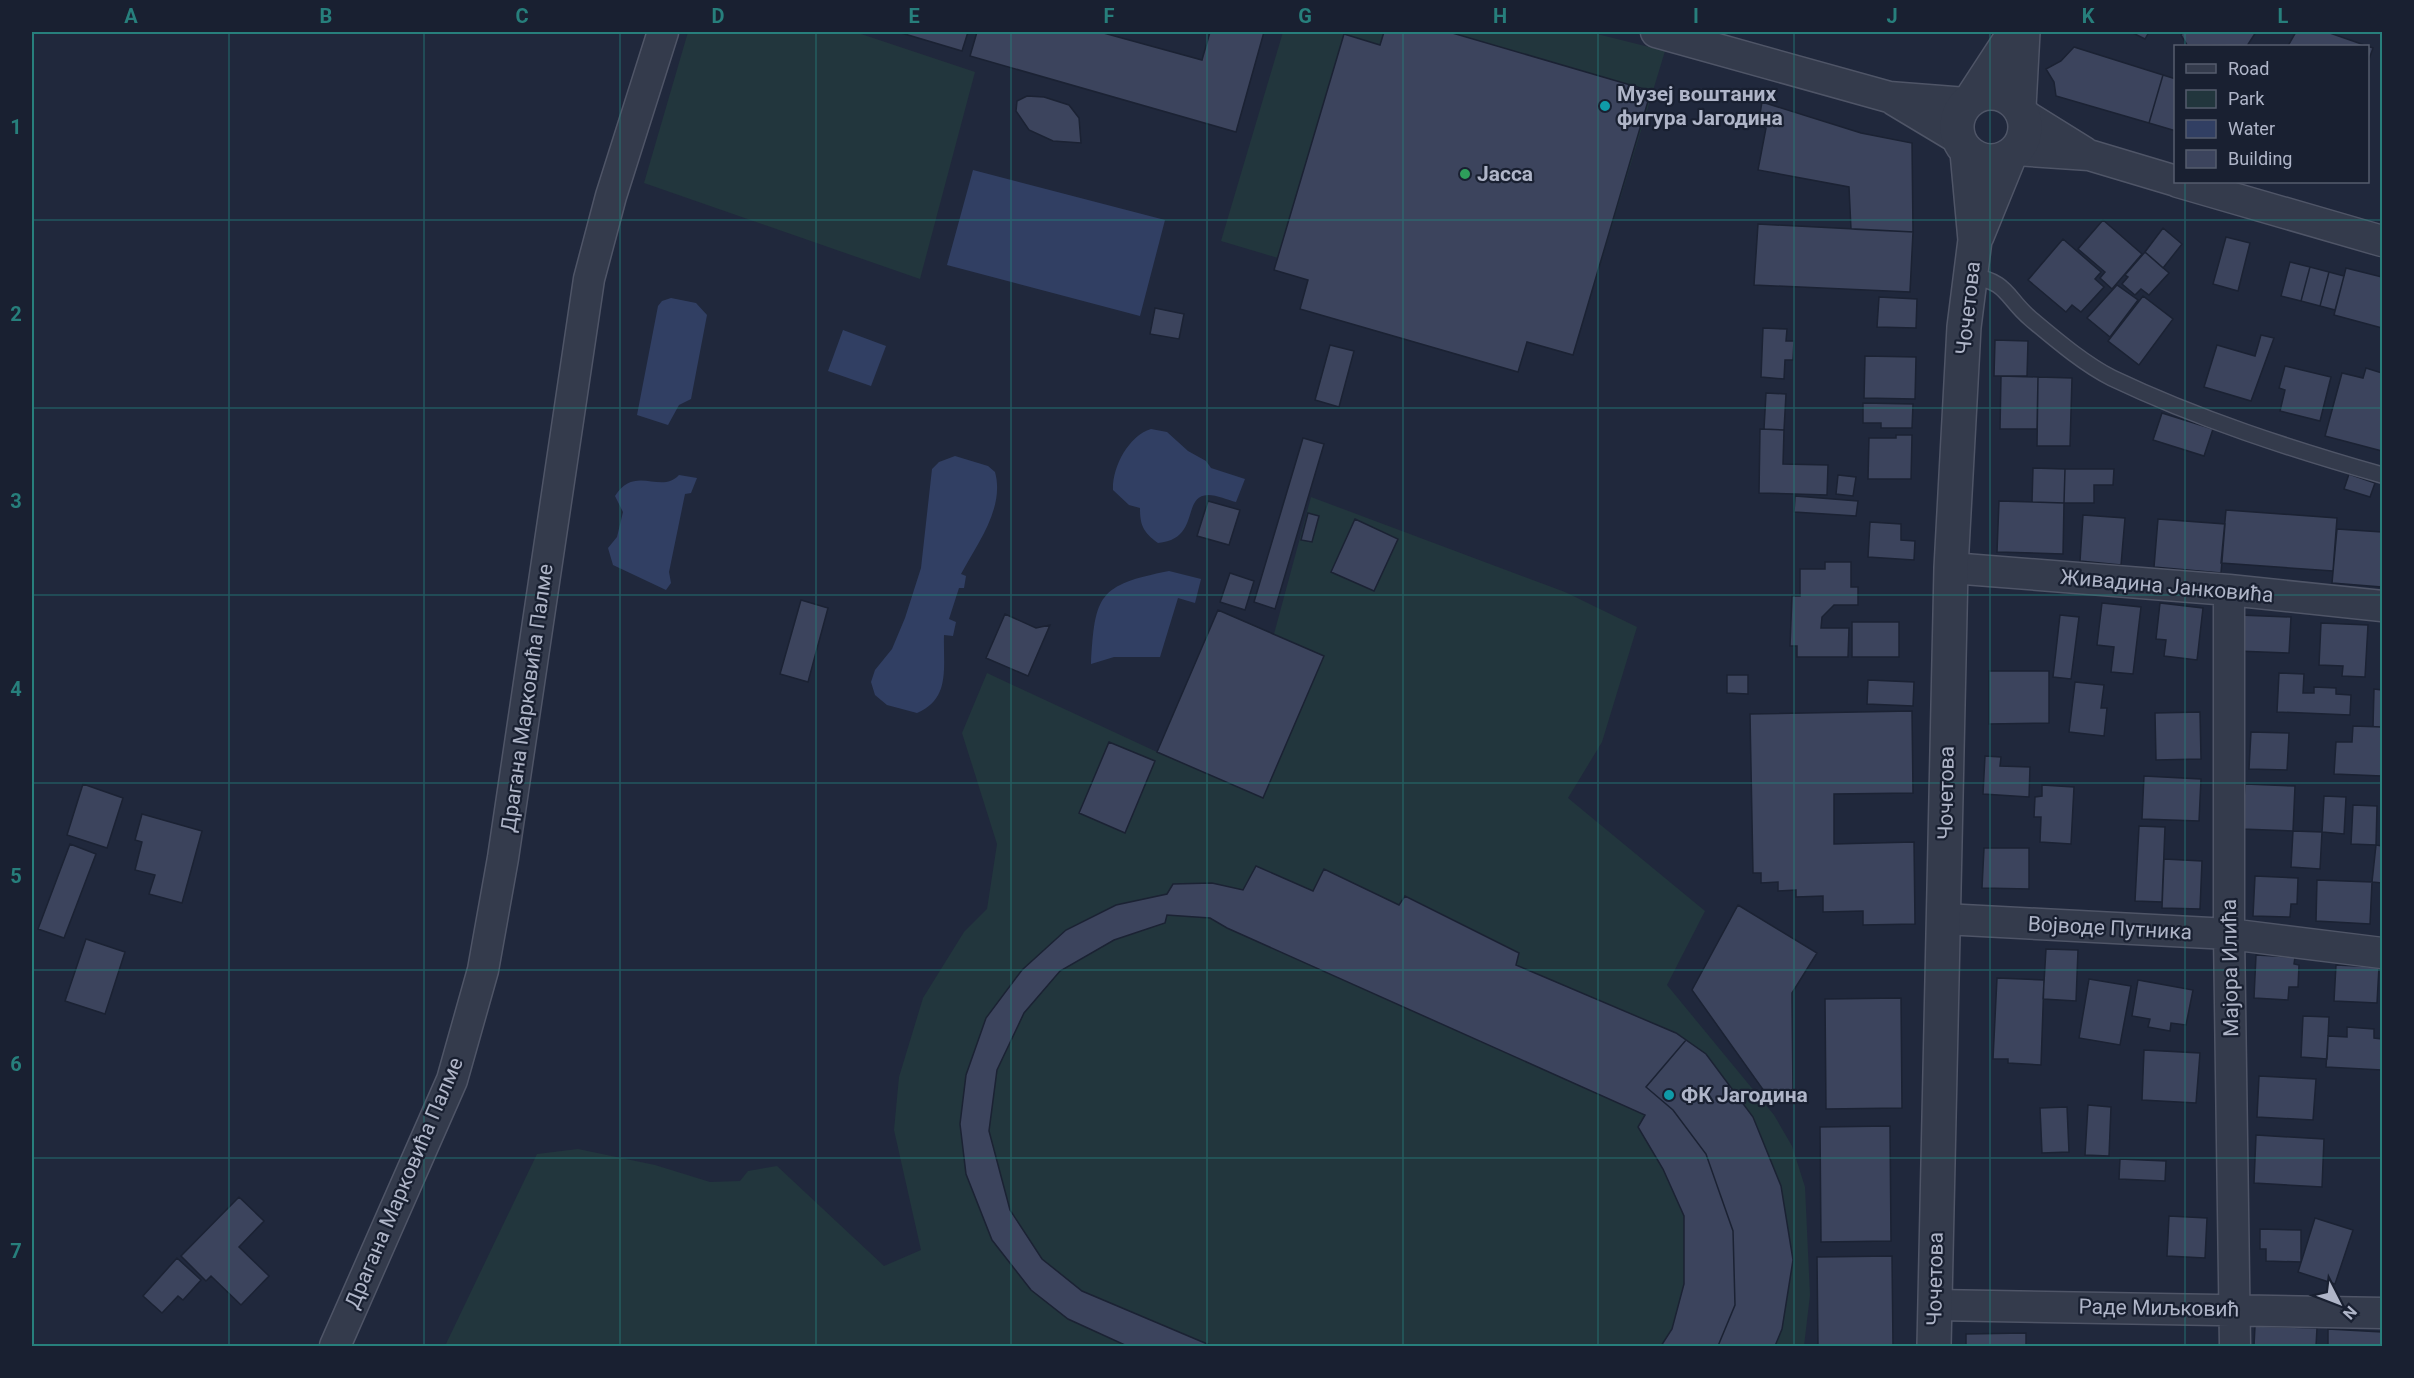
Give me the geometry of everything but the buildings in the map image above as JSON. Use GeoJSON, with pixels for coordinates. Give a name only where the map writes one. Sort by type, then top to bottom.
{"type":"FeatureCollection","features":[{"type":"Feature","properties":{"kind":"street","name":"Драгана Марковића Палме"},"geometry":{"type":"LineString","coordinates":[[335,1347],[452,1080],[483,970],[504,858],[589,279],[611,196],[663,32]]}},
{"type":"Feature","properties":{"kind":"street"},"geometry":{"type":"LineString","coordinates":[[1656,32],[1889,97],[1969,101],[1980,94],[1998,93],[2013,101],[2021,111],[2089,155]]}},
{"type":"Feature","properties":{"kind":"street","name":"Чочетова"},"geometry":{"type":"LineString","coordinates":[[1934,1347],[1952,568],[1964,327],[1975,240],[1963,146],[1957,124],[1969,101],[2015,32]]}},
{"type":"Feature","properties":{"kind":"street","name":"Чочетова"},"geometry":{"type":"LineString","coordinates":[[1975,240],[2013,153],[2024,137],[2021,111],[2023,32]]}},
{"type":"Feature","properties":{"kind":"street"},"geometry":{"type":"LineString","coordinates":[[1889,97],[1988,161],[2013,153],[2089,155],[2174,180]]}},
{"type":"Feature","properties":{"kind":"street"},"geometry":{"type":"LineString","coordinates":[[2184,183],[2382,241]]}},
{"type":"Feature","properties":{"kind":"street","name":"Живадина Јанковића"},"geometry":{"type":"LineString","coordinates":[[1952,568],[2229,590],[2382,606]]}},
{"type":"Feature","properties":{"kind":"street","name":"Мајора Илића"},"geometry":{"type":"LineString","coordinates":[[2229,590],[2229,934],[2235,1347]]}},
{"type":"Feature","properties":{"kind":"street","name":"Војводе Путника"},"geometry":{"type":"LineString","coordinates":[[1944,919],[2229,934],[2382,953]]}},
{"type":"Feature","properties":{"kind":"street","name":"Раде Миљковић"},"geometry":{"type":"LineString","coordinates":[[1935,1305],[2382,1313]]}},
{"type":"Feature","properties":{"kind":"lane"},"geometry":{"type":"LineString","coordinates":[[1971,276],[1990,279],[2001,285],[2029,318],[2110,377],[2290,448],[2382,475]]}},
{"type":"Feature","properties":{"kind":"green space"},"geometry":{"type":"Polygon","coordinates":[[[688,32],[855,32],[975,72],[920,279],[644,183],[688,32]]]}},
{"type":"Feature","properties":{"kind":"green space","name":"Јасса"},"geometry":{"type":"Polygon","coordinates":[[[1283,32],[1589,32],[1665,51],[1573,355],[1527,342],[1518,372],[1300,309],[1308,280],[1274,270],[1278,258],[1221,241],[1283,32]]]}},
{"type":"Feature","properties":{"kind":"green space"},"geometry":{"type":"Polygon","coordinates":[[[1311,497],[1565,592],[1637,627],[1602,742],[1568,798],[1705,911],[1667,985],[1774,1115],[1792,1146],[1805,1187],[1810,1295],[1804,1346],[445,1346],[537,1154],[578,1149],[655,1165],[710,1182],[740,1181],[748,1171],[777,1166],[884,1266],[921,1250],[894,1130],[899,1077],[923,998],[964,932],[987,909],[997,844],[962,733],[987,673],[1157,752],[1218,610],[1274,634],[1311,497]]]}},
{"type":"Feature","properties":{"kind":"water"},"geometry":{"type":"Polygon","coordinates":[[[973,170],[1165,220],[1140,316],[947,265],[973,170]]]}},
{"type":"Feature","properties":{"kind":"water"},"geometry":{"type":"Polygon","coordinates":[[[671,298],[696,303],[707,315],[691,399],[679,405],[668,425],[637,415],[658,306],[662,301],[671,298]]]}},
{"type":"Feature","properties":{"kind":"water"},"geometry":{"type":"Polygon","coordinates":[[[843,330],[886,346],[871,386],[828,371],[843,330]]]}},
{"type":"Feature","properties":{"kind":"water"},"geometry":{"type":"Polygon","coordinates":[[[1151,429],[1167,432],[1188,451],[1206,461],[1211,468],[1245,479],[1236,502],[1211,495],[1200,497],[1195,502],[1186,526],[1180,534],[1171,540],[1158,543],[1143,528],[1140,508],[1129,505],[1113,490],[1115,472],[1123,454],[1135,438],[1151,429]]]}},
{"type":"Feature","properties":{"kind":"water"},"geometry":{"type":"Polygon","coordinates":[[[955,456],[988,466],[995,472],[996,499],[988,525],[961,574],[966,576],[964,588],[959,588],[949,619],[956,622],[953,636],[944,635],[944,670],[940,691],[928,707],[917,713],[887,705],[875,695],[871,682],[875,670],[892,649],[921,568],[932,469],[939,462],[955,456]]]}},
{"type":"Feature","properties":{"kind":"water"},"geometry":{"type":"Polygon","coordinates":[[[679,475],[697,478],[691,493],[685,494],[669,572],[671,583],[666,590],[613,565],[608,548],[617,537],[623,512],[615,496],[623,487],[631,482],[639,481],[664,482],[679,475]]]}},
{"type":"Feature","properties":{"kind":"water"},"geometry":{"type":"Polygon","coordinates":[[[1169,571],[1201,579],[1195,603],[1178,598],[1160,657],[1114,657],[1091,664],[1095,622],[1105,597],[1114,588],[1127,582],[1169,571]]]}},
{"type":"Feature","properties":{"kind":"place","name":"Музеј воштаних фигура Јагодина"},"geometry":{"type":"Point","coordinates":[1605,106]}},
{"type":"Feature","properties":{"kind":"place","name":"Јасса"},"geometry":{"type":"Point","coordinates":[1465,174]}},
{"type":"Feature","properties":{"kind":"place","name":"ФК Јагодина"},"geometry":{"type":"Point","coordinates":[1669,1095]}}]}
